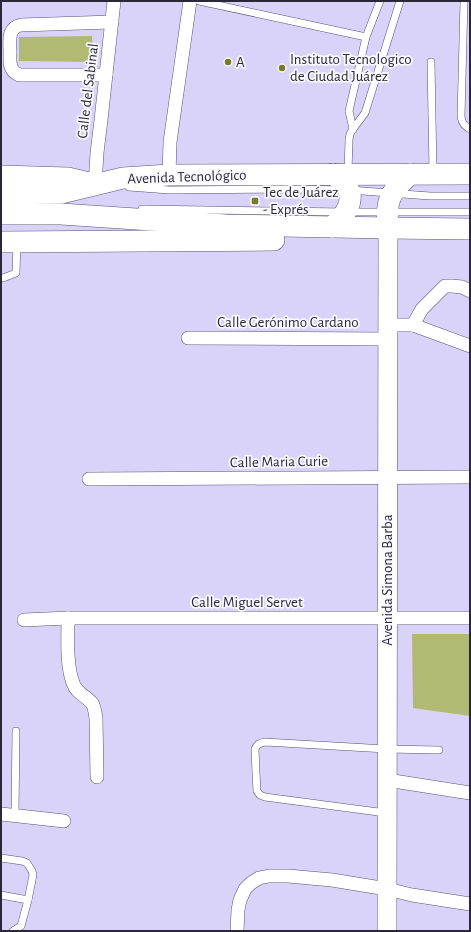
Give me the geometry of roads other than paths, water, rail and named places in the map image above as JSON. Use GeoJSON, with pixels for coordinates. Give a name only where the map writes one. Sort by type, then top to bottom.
{"type":"FeatureCollection","features":[{"type":"Feature","properties":{"kind":"main road","name":"Avenida Tecnológico"},"geometry":{"type":"LineString","coordinates":[[1,194],[61,193],[123,178],[169,175],[343,179],[410,174],[470,174]]}},
{"type":"Feature","properties":{"kind":"main road"},"geometry":{"type":"LineString","coordinates":[[9,242],[337,239],[389,211],[395,189],[410,174]]}},
{"type":"Feature","properties":{"kind":"main road"},"geometry":{"type":"LineString","coordinates":[[1,176],[68,178],[95,184]]}},
{"type":"Feature","properties":{"kind":"main road"},"geometry":{"type":"LineString","coordinates":[[332,227],[340,220],[350,205],[350,197],[343,179]]}},
{"type":"Feature","properties":{"kind":"main road"},"geometry":{"type":"LineString","coordinates":[[1,214],[61,214],[226,225],[332,227],[389,211],[470,229]]}},
{"type":"Feature","properties":{"kind":"main road","name":"Avenida Simona Barba"},"geometry":{"type":"LineString","coordinates":[[387,931],[386,749],[389,211]]}},
{"type":"Feature","properties":{"kind":"street","name":"Calle del Sabinal"},"geometry":{"type":"LineString","coordinates":[[95,184],[97,153],[114,1]]}},
{"type":"Feature","properties":{"kind":"street"},"geometry":{"type":"LineString","coordinates":[[169,175],[170,142],[190,1]]}},
{"type":"Feature","properties":{"kind":"street"},"geometry":{"type":"LineString","coordinates":[[106,75],[19,75],[12,70],[10,65],[10,37],[12,30],[16,26],[21,25],[112,22]]}},
{"type":"Feature","properties":{"kind":"street"},"geometry":{"type":"LineString","coordinates":[[413,326],[422,309],[445,286],[457,286],[470,291]]}},
{"type":"Feature","properties":{"kind":"street","name":"Calle Gerónimo Cardano"},"geometry":{"type":"LineString","coordinates":[[188,338],[388,332],[413,326],[470,346]]}},
{"type":"Feature","properties":{"kind":"street","name":"Calle Maria Curie"},"geometry":{"type":"LineString","coordinates":[[89,479],[470,477]]}},
{"type":"Feature","properties":{"kind":"street"},"geometry":{"type":"LineString","coordinates":[[68,618],[69,662],[73,683],[78,691],[91,702],[95,710],[97,777]]}},
{"type":"Feature","properties":{"kind":"street","name":"Calle Miguel Servet"},"geometry":{"type":"LineString","coordinates":[[24,620],[68,618],[470,618]]}},
{"type":"Feature","properties":{"kind":"street"},"geometry":{"type":"LineString","coordinates":[[387,780],[470,793]]}},
{"type":"Feature","properties":{"kind":"street"},"geometry":{"type":"LineString","coordinates":[[1,814],[64,821]]}},
{"type":"Feature","properties":{"kind":"street"},"geometry":{"type":"LineString","coordinates":[[237,931],[238,910],[240,900],[245,889],[251,883],[260,878],[269,876],[288,876],[332,880],[470,904]]}},
{"type":"Feature","properties":{"kind":"lane"},"geometry":{"type":"LineString","coordinates":[[199,1],[366,37]]}},
{"type":"Feature","properties":{"kind":"lane"},"geometry":{"type":"LineString","coordinates":[[353,128],[348,111],[366,37],[380,1]]}},
{"type":"Feature","properties":{"kind":"lane"},"geometry":{"type":"LineString","coordinates":[[343,179],[348,140],[353,128],[365,113],[400,1]]}},
{"type":"Feature","properties":{"kind":"lane"},"geometry":{"type":"LineString","coordinates":[[464,1],[461,116],[462,123],[470,129]]}},
{"type":"Feature","properties":{"kind":"lane"},"geometry":{"type":"LineString","coordinates":[[431,62],[433,174]]}},
{"type":"Feature","properties":{"kind":"lane"},"geometry":{"type":"LineString","coordinates":[[95,184],[169,190],[287,189],[343,179],[389,211]]}},
{"type":"Feature","properties":{"kind":"lane"},"geometry":{"type":"LineString","coordinates":[[389,211],[430,196],[470,196]]}},
{"type":"Feature","properties":{"kind":"lane"},"geometry":{"type":"LineString","coordinates":[[61,214],[106,209]]}},
{"type":"Feature","properties":{"kind":"lane"},"geometry":{"type":"LineString","coordinates":[[137,209],[470,212]]}},
{"type":"Feature","properties":{"kind":"lane"},"geometry":{"type":"LineString","coordinates":[[3,278],[16,273],[9,242]]}},
{"type":"Feature","properties":{"kind":"lane"},"geometry":{"type":"LineString","coordinates":[[14,815],[16,731]]}},
{"type":"Feature","properties":{"kind":"lane"},"geometry":{"type":"LineString","coordinates":[[387,813],[265,797],[260,795],[257,791],[257,745],[265,742],[386,749],[439,750]]}},
{"type":"Feature","properties":{"kind":"lane"},"geometry":{"type":"LineString","coordinates":[[1,858],[27,863],[30,865],[33,875],[21,926],[14,931]]}},
{"type":"Feature","properties":{"kind":"lane"},"geometry":{"type":"LineString","coordinates":[[1,895],[28,900]]}},
{"type":"Feature","properties":{"kind":"place","name":"A"},"geometry":{"type":"Point","coordinates":[228,62]}},
{"type":"Feature","properties":{"kind":"place","name":"Instituto Tecnologico de Ciudad Juárez"},"geometry":{"type":"Point","coordinates":[282,68]}},
{"type":"Feature","properties":{"kind":"place","name":"Tec de Juárez - Exprés"},"geometry":{"type":"Point","coordinates":[255,201]}}]}
